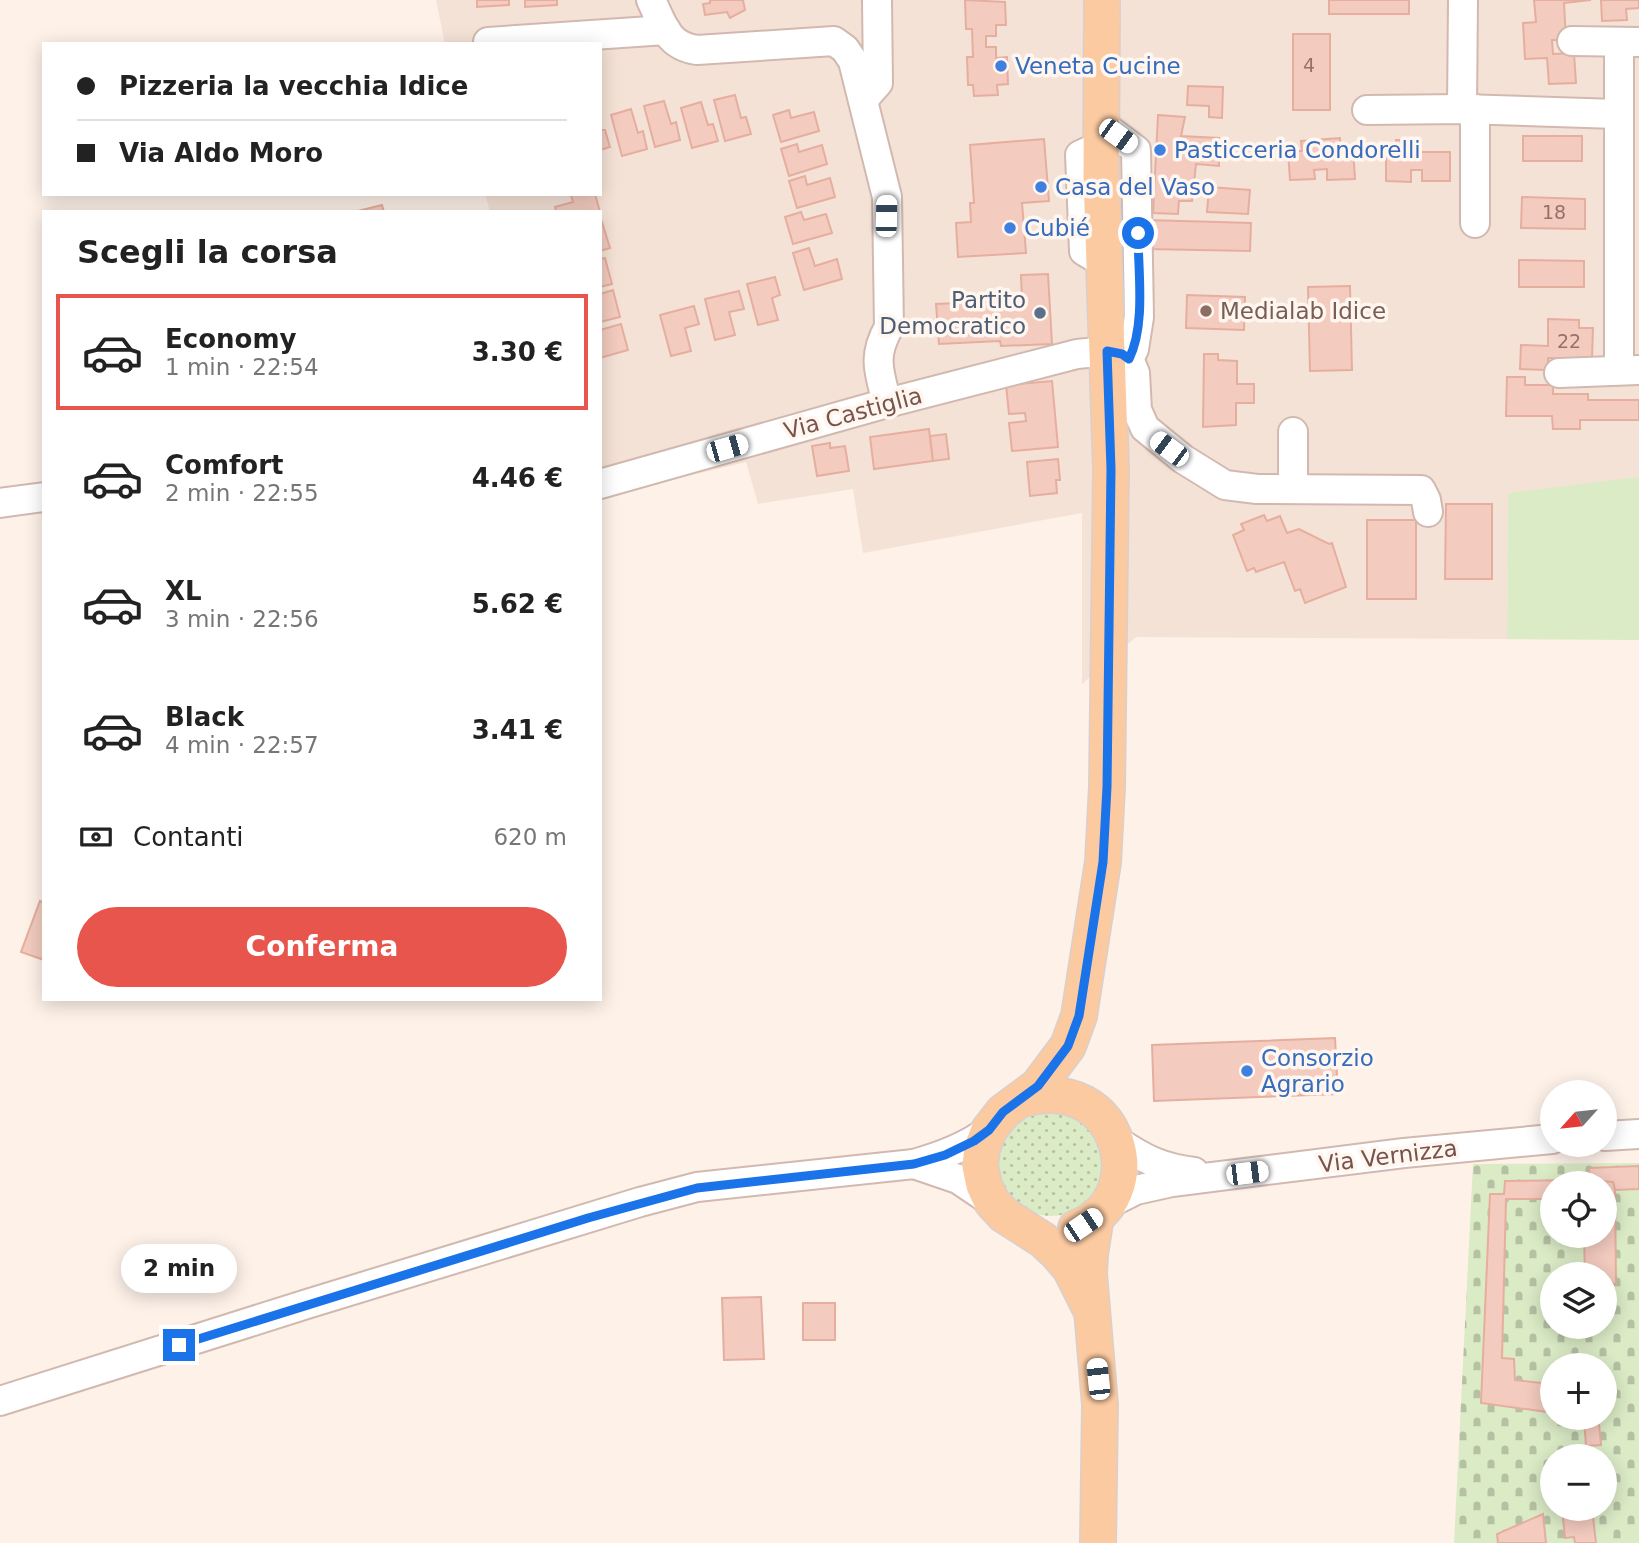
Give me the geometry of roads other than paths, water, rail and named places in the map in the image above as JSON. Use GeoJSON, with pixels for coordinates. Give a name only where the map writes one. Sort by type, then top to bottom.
{"type":"FeatureCollection","features":[{"type":"Feature","properties":{"kind":"main road"},"geometry":{"type":"LineString","coordinates":[[1095,1110],[1081,1067],[1079,1016],[1103,862],[1108,774],[1111,469],[1118,355],[1104,263],[1100,134],[1102,0]]}},
{"type":"Feature","properties":{"kind":"main road"},"geometry":{"type":"LineString","coordinates":[[1079,1016],[1068,1046],[1055,1065],[1038,1086],[1003,1112],[989,1130],[982,1148],[981,1166],[984,1185],[992,1202],[1004,1215],[1043,1240],[1070,1268],[1092,1312]]}},
{"type":"Feature","properties":{"kind":"main road"},"geometry":{"type":"LineString","coordinates":[[1023,1099],[1041,1094],[1060,1094],[1079,1100],[1095,1110],[1108,1124],[1117,1141],[1120,1163],[1117,1184],[1102,1210],[1090,1254],[1100,1405],[1098,1543]]}},
{"type":"Feature","properties":{"kind":"main road"},"geometry":{"type":"LineString","coordinates":[[1018,1225],[1050,1233],[1067,1231],[1083,1225],[1102,1210]]}},
{"type":"Feature","properties":{"kind":"street"},"geometry":{"type":"LineString","coordinates":[[651,0],[671,39],[684,48],[697,50],[834,41],[845,49],[853,61],[887,197],[889,327],[880,342],[877,358],[887,403]]}},
{"type":"Feature","properties":{"kind":"street"},"geometry":{"type":"LineString","coordinates":[[863,100],[878,83],[877,0]]}},
{"type":"Feature","properties":{"kind":"street"},"geometry":{"type":"LineString","coordinates":[[1463,0],[1475,223]]}},
{"type":"Feature","properties":{"kind":"street"},"geometry":{"type":"LineString","coordinates":[[502,42],[666,30]]}},
{"type":"Feature","properties":{"kind":"street"},"geometry":{"type":"LineString","coordinates":[[1559,373],[1629,370],[1629,213],[1617,114],[1629,42],[1573,41]]}},
{"type":"Feature","properties":{"kind":"street"},"geometry":{"type":"LineString","coordinates":[[1367,110],[1469,109],[1617,114]]}},
{"type":"Feature","properties":{"kind":"street"},"geometry":{"type":"LineString","coordinates":[[1100,134],[1136,150],[1139,317],[1134,349],[1118,355],[1135,373],[1139,419],[1155,438],[1225,485],[1239,488],[1421,490],[1428,512]]}},
{"type":"Feature","properties":{"kind":"street","name":"Via Castiglia"},"geometry":{"type":"LineString","coordinates":[[602,483],[887,403],[1068,356],[1118,355]]}},
{"type":"Feature","properties":{"kind":"street"},"geometry":{"type":"LineString","coordinates":[[1293,432],[1293,488]]}},
{"type":"Feature","properties":{"kind":"street"},"geometry":{"type":"LineString","coordinates":[[1111,469],[1125,449],[1140,441],[1155,438]]}},
{"type":"Feature","properties":{"kind":"street"},"geometry":{"type":"LineString","coordinates":[[0,503],[42,497]]}},
{"type":"Feature","properties":{"kind":"street"},"geometry":{"type":"LineString","coordinates":[[0,1401],[627,1206],[697,1188],[914,1164],[945,1155],[974,1141],[989,1130]]}},
{"type":"Feature","properties":{"kind":"street"},"geometry":{"type":"LineString","coordinates":[[1617,1135],[1639,1134]]}},
{"type":"Feature","properties":{"kind":"street","name":"Via Vernizza"},"geometry":{"type":"LineString","coordinates":[[1102,1210],[1136,1190],[1172,1182],[1404,1153],[1540,1140]]}},
{"type":"Feature","properties":{"kind":"street","name":"Via Vernizza"},"geometry":{"type":"LineString","coordinates":[[1117,1141],[1160,1167],[1224,1176]]}},
{"type":"Feature","properties":{"kind":"street"},"geometry":{"type":"LineString","coordinates":[[914,1164],[958,1179],[992,1202]]}},
{"type":"Feature","properties":{"kind":"place","name":"Veneta Cucine"},"geometry":{"type":"Point","coordinates":[1001,66]}},
{"type":"Feature","properties":{"kind":"place","name":"Pasticceria Condorelli"},"geometry":{"type":"Point","coordinates":[1160,150]}},
{"type":"Feature","properties":{"kind":"place","name":"Casa del Vaso"},"geometry":{"type":"Point","coordinates":[1041,187]}},
{"type":"Feature","properties":{"kind":"place","name":"Cubié"},"geometry":{"type":"Point","coordinates":[1010,228]}},
{"type":"Feature","properties":{"kind":"place","name":"Medialab Idice"},"geometry":{"type":"Point","coordinates":[1206,311]}},
{"type":"Feature","properties":{"kind":"place","name":"Partito Democratico"},"geometry":{"type":"Point","coordinates":[1040,313]}},
{"type":"Feature","properties":{"kind":"place","name":"Consorzio Agrario"},"geometry":{"type":"Point","coordinates":[1247,1071]}}]}
